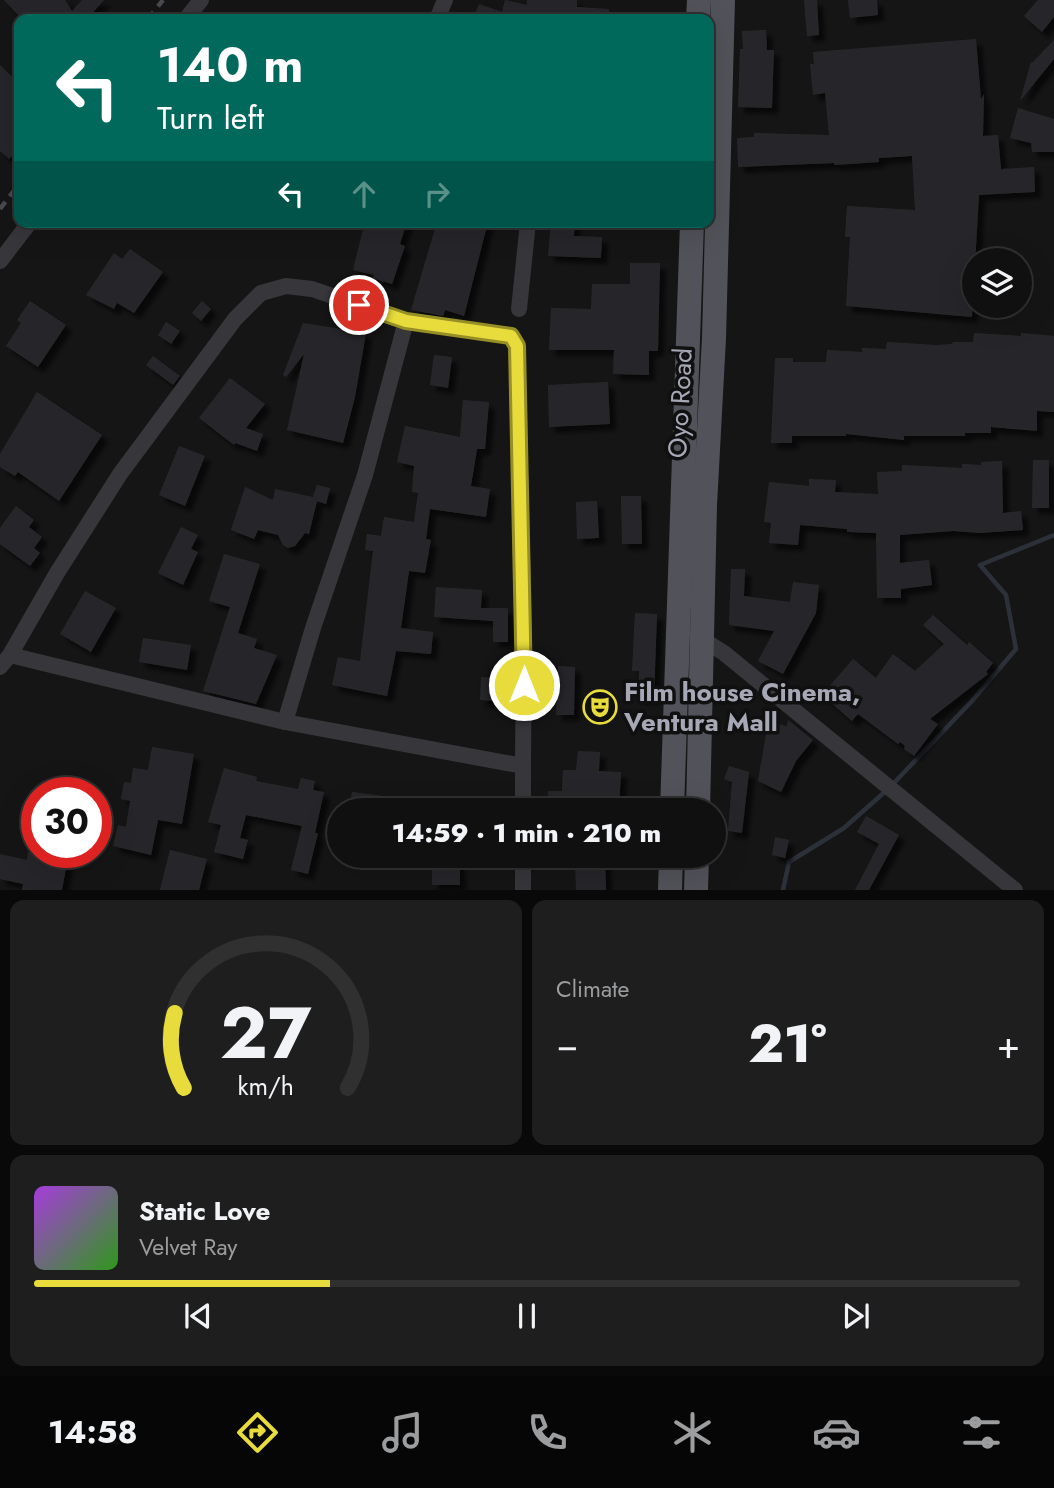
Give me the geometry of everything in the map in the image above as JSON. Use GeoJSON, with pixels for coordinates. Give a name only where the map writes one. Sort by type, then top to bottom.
{"type":"FeatureCollection","features":[{"type":"Feature","properties":{"kind":"main road","name":"Oyo Road"},"geometry":{"type":"LineString","coordinates":[[714,176],[723,0]]}},
{"type":"Feature","properties":{"kind":"main road","name":"Oyo Road"},"geometry":{"type":"LineString","coordinates":[[672,798],[692,228]]}},
{"type":"Feature","properties":{"kind":"main road","name":"Oyo Road"},"geometry":{"type":"LineString","coordinates":[[698,798],[712,228]]}},
{"type":"Feature","properties":{"kind":"main road"},"geometry":{"type":"LineString","coordinates":[[670,890],[671,868]]}},
{"type":"Feature","properties":{"kind":"main road"},"geometry":{"type":"LineString","coordinates":[[696,890],[697,868]]}},
{"type":"Feature","properties":{"kind":"street"},"geometry":{"type":"LineString","coordinates":[[190,14],[201,0]]}},
{"type":"Feature","properties":{"kind":"street"},"geometry":{"type":"LineString","coordinates":[[0,261],[25,228]]}},
{"type":"Feature","properties":{"kind":"street"},"geometry":{"type":"LineString","coordinates":[[519,309],[527,228]]}},
{"type":"Feature","properties":{"kind":"street"},"geometry":{"type":"LineString","coordinates":[[523,766],[285,722],[5,661],[57,573],[121,474],[235,319],[261,293],[286,286],[312,289],[406,321],[511,336],[517,346],[524,631],[523,798]]}},
{"type":"Feature","properties":{"kind":"street"},"geometry":{"type":"LineString","coordinates":[[285,722],[313,628],[365,475],[406,321]]}},
{"type":"Feature","properties":{"kind":"street"},"geometry":{"type":"LineString","coordinates":[[702,639],[724,653],[1015,890]]}},
{"type":"Feature","properties":{"kind":"street"},"geometry":{"type":"LineString","coordinates":[[523,868],[523,890]]}},
{"type":"Feature","properties":{"kind":"building"},"geometry":{"type":"Polygon","coordinates":[[[4,0],[65,0],[72,11],[82,0],[104,0],[91,14],[17,14],[4,0]]]}},
{"type":"Feature","properties":{"kind":"building"},"geometry":{"type":"Polygon","coordinates":[[[505,0],[527,5],[527,0],[577,0],[577,7],[609,9],[609,14],[475,14],[479,4],[502,12],[505,0]]]}},
{"type":"Feature","properties":{"kind":"building"},"geometry":{"type":"Polygon","coordinates":[[[804,0],[817,0],[819,35],[807,36],[804,0]]]}},
{"type":"Feature","properties":{"kind":"building"},"geometry":{"type":"Polygon","coordinates":[[[848,0],[877,0],[878,15],[850,18],[848,0]]]}},
{"type":"Feature","properties":{"kind":"building"},"geometry":{"type":"Polygon","coordinates":[[[1038,0],[1054,0],[1054,17],[1042,32],[1024,16],[1038,0]]]}},
{"type":"Feature","properties":{"kind":"building"},"geometry":{"type":"Polygon","coordinates":[[[766,30],[767,50],[774,50],[772,108],[738,107],[742,31],[766,30]]]}},
{"type":"Feature","properties":{"kind":"building"},"geometry":{"type":"Polygon","coordinates":[[[976,39],[981,99],[984,94],[983,136],[998,135],[1001,169],[1034,167],[1035,192],[979,195],[976,248],[962,248],[962,316],[846,306],[850,237],[845,237],[847,206],[915,210],[912,156],[879,158],[879,162],[834,165],[738,167],[737,138],[754,137],[754,133],[829,135],[825,93],[813,95],[810,64],[814,64],[813,52],[976,39]]]}},
{"type":"Feature","properties":{"kind":"building"},"geometry":{"type":"Polygon","coordinates":[[[1054,40],[1054,59],[1020,101],[1031,62],[1054,40]]]}},
{"type":"Feature","properties":{"kind":"building"},"geometry":{"type":"Polygon","coordinates":[[[0,65],[14,78],[14,154],[9,159],[0,151],[0,65]]]}},
{"type":"Feature","properties":{"kind":"building"},"geometry":{"type":"Polygon","coordinates":[[[1018,108],[1054,119],[1054,152],[1032,152],[1031,143],[1010,138],[1018,108]]]}},
{"type":"Feature","properties":{"kind":"building"},"geometry":{"type":"Polygon","coordinates":[[[364,228],[405,228],[400,244],[405,246],[392,284],[372,278],[374,275],[353,270],[364,228]]]}},
{"type":"Feature","properties":{"kind":"building"},"geometry":{"type":"Polygon","coordinates":[[[435,228],[486,228],[464,316],[445,310],[443,316],[411,310],[435,228]]]}},
{"type":"Feature","properties":{"kind":"building"},"geometry":{"type":"Polygon","coordinates":[[[550,228],[575,228],[574,236],[602,237],[601,258],[548,256],[550,228]]]}},
{"type":"Feature","properties":{"kind":"building"},"geometry":{"type":"Polygon","coordinates":[[[130,249],[163,272],[134,313],[117,303],[114,309],[86,295],[114,253],[122,259],[130,249]]]}},
{"type":"Feature","properties":{"kind":"building"},"geometry":{"type":"Polygon","coordinates":[[[630,263],[660,263],[658,351],[649,351],[649,375],[613,374],[614,350],[549,350],[551,308],[591,309],[592,284],[630,284],[630,263]]]}},
{"type":"Feature","properties":{"kind":"building"},"geometry":{"type":"Polygon","coordinates":[[[30,301],[66,325],[38,367],[6,346],[21,323],[17,320],[30,301]]]}},
{"type":"Feature","properties":{"kind":"building"},"geometry":{"type":"Polygon","coordinates":[[[202,301],[211,309],[201,321],[192,313],[202,301]]]}},
{"type":"Feature","properties":{"kind":"building"},"geometry":{"type":"Polygon","coordinates":[[[166,322],[180,331],[171,344],[158,335],[166,322]]]}},
{"type":"Feature","properties":{"kind":"building"},"geometry":{"type":"Polygon","coordinates":[[[303,323],[366,333],[355,397],[343,443],[287,430],[304,354],[286,377],[283,375],[303,323]]]}},
{"type":"Feature","properties":{"kind":"building"},"geometry":{"type":"Polygon","coordinates":[[[974,333],[1054,336],[1054,412],[1037,411],[1037,431],[991,427],[991,433],[965,433],[965,436],[904,436],[904,440],[846,434],[792,436],[792,443],[771,443],[775,358],[793,358],[793,362],[826,362],[827,350],[862,352],[862,348],[886,349],[887,342],[936,345],[973,342],[974,333]]]}},
{"type":"Feature","properties":{"kind":"building"},"geometry":{"type":"Polygon","coordinates":[[[434,355],[452,357],[448,388],[430,385],[434,355]]]}},
{"type":"Feature","properties":{"kind":"building"},"geometry":{"type":"Polygon","coordinates":[[[153,356],[180,376],[173,385],[146,365],[153,356]]]}},
{"type":"Feature","properties":{"kind":"building"},"geometry":{"type":"Polygon","coordinates":[[[230,378],[265,404],[246,428],[263,434],[257,451],[235,443],[234,445],[199,418],[230,378]]]}},
{"type":"Feature","properties":{"kind":"building"},"geometry":{"type":"Polygon","coordinates":[[[608,382],[610,424],[549,427],[548,385],[608,382]]]}},
{"type":"Feature","properties":{"kind":"building"},"geometry":{"type":"Polygon","coordinates":[[[37,392],[102,435],[59,501],[18,472],[15,476],[0,467],[0,454],[37,392]]]}},
{"type":"Feature","properties":{"kind":"building"},"geometry":{"type":"Polygon","coordinates":[[[463,400],[489,402],[485,449],[477,449],[471,486],[490,489],[486,517],[430,509],[426,539],[431,540],[425,573],[409,571],[401,628],[433,632],[431,654],[396,651],[387,696],[332,685],[338,657],[360,661],[373,551],[365,550],[367,534],[381,536],[384,517],[414,522],[418,493],[412,492],[414,466],[397,462],[405,426],[460,437],[463,400]]]}},
{"type":"Feature","properties":{"kind":"building"},"geometry":{"type":"Polygon","coordinates":[[[179,446],[205,456],[185,506],[159,495],[179,446]]]}},
{"type":"Feature","properties":{"kind":"building"},"geometry":{"type":"Polygon","coordinates":[[[1033,460],[1049,460],[1049,508],[1032,508],[1033,460]]]}},
{"type":"Feature","properties":{"kind":"building"},"geometry":{"type":"Polygon","coordinates":[[[1002,461],[1003,513],[1021,511],[1023,530],[900,535],[900,563],[929,560],[932,585],[901,589],[901,598],[877,598],[876,533],[800,525],[798,545],[769,543],[771,523],[764,522],[769,482],[809,486],[809,479],[836,480],[835,492],[878,494],[877,472],[902,471],[902,465],[962,468],[962,464],[981,465],[981,462],[1002,461]]]}},
{"type":"Feature","properties":{"kind":"building"},"geometry":{"type":"Polygon","coordinates":[[[317,485],[330,488],[326,504],[317,501],[309,534],[305,533],[295,546],[288,548],[283,545],[278,535],[258,530],[254,539],[231,530],[245,487],[273,500],[275,489],[313,497],[317,485]]]}},
{"type":"Feature","properties":{"kind":"building"},"geometry":{"type":"Polygon","coordinates":[[[621,496],[641,496],[642,544],[622,544],[621,496]]]}},
{"type":"Feature","properties":{"kind":"building"},"geometry":{"type":"Polygon","coordinates":[[[597,501],[599,538],[577,539],[576,502],[597,501]]]}},
{"type":"Feature","properties":{"kind":"building"},"geometry":{"type":"Polygon","coordinates":[[[16,506],[34,520],[29,527],[42,537],[34,548],[40,553],[30,566],[0,544],[0,528],[16,506]]]}},
{"type":"Feature","properties":{"kind":"building"},"geometry":{"type":"Polygon","coordinates":[[[181,527],[198,535],[191,549],[198,552],[183,585],[158,573],[181,527]]]}},
{"type":"Feature","properties":{"kind":"building"},"geometry":{"type":"Polygon","coordinates":[[[224,554],[260,564],[238,633],[257,639],[254,648],[277,655],[256,704],[203,691],[230,607],[209,601],[224,554]]]}},
{"type":"Feature","properties":{"kind":"building"},"geometry":{"type":"Polygon","coordinates":[[[731,569],[745,569],[744,596],[790,602],[793,582],[819,585],[816,613],[783,674],[758,661],[774,631],[729,625],[731,569]]]}},
{"type":"Feature","properties":{"kind":"building"},"geometry":{"type":"Polygon","coordinates":[[[436,587],[482,590],[481,608],[508,608],[508,642],[493,642],[493,621],[434,617],[436,587]]]}},
{"type":"Feature","properties":{"kind":"building"},"geometry":{"type":"Polygon","coordinates":[[[85,591],[116,608],[91,652],[60,634],[85,591]]]}},
{"type":"Feature","properties":{"kind":"building"},"geometry":{"type":"Polygon","coordinates":[[[635,613],[657,614],[654,698],[638,698],[639,671],[632,671],[635,613]]]}},
{"type":"Feature","properties":{"kind":"building"},"geometry":{"type":"Polygon","coordinates":[[[933,615],[967,645],[969,642],[993,663],[986,672],[988,674],[930,719],[938,724],[914,756],[904,749],[905,746],[900,742],[898,744],[858,714],[852,721],[822,695],[853,659],[876,678],[893,654],[915,671],[944,644],[923,625],[933,615]]]}},
{"type":"Feature","properties":{"kind":"building"},"geometry":{"type":"Polygon","coordinates":[[[143,638],[191,645],[187,670],[139,662],[143,638]]]}},
{"type":"Feature","properties":{"kind":"building"},"geometry":{"type":"Polygon","coordinates":[[[558,666],[575,667],[574,715],[556,715],[558,666]]]}},
{"type":"Feature","properties":{"kind":"building"},"geometry":{"type":"Polygon","coordinates":[[[481,677],[494,678],[493,701],[480,700],[481,677]]]}},
{"type":"Feature","properties":{"kind":"building"},"geometry":{"type":"Polygon","coordinates":[[[788,720],[813,740],[796,761],[781,792],[758,781],[768,723],[787,726],[788,720]]]}},
{"type":"Feature","properties":{"kind":"building"},"geometry":{"type":"Polygon","coordinates":[[[152,747],[194,754],[182,824],[158,820],[151,855],[113,846],[118,825],[126,827],[130,801],[121,799],[124,782],[131,783],[133,768],[148,770],[152,747]]]}},
{"type":"Feature","properties":{"kind":"building"},"geometry":{"type":"Polygon","coordinates":[[[578,751],[600,752],[599,771],[621,772],[620,798],[548,798],[548,791],[562,791],[563,770],[576,770],[578,751]]]}},
{"type":"Feature","properties":{"kind":"building"},"geometry":{"type":"Polygon","coordinates":[[[729,766],[749,772],[742,833],[728,831],[732,782],[724,779],[729,766]]]}},
{"type":"Feature","properties":{"kind":"building"},"geometry":{"type":"Polygon","coordinates":[[[224,768],[257,777],[256,781],[298,789],[301,778],[315,781],[313,790],[324,792],[308,874],[291,870],[302,826],[246,815],[240,838],[248,840],[243,859],[214,852],[221,825],[208,822],[224,768]]]}},
{"type":"Feature","properties":{"kind":"building"},"geometry":{"type":"Polygon","coordinates":[[[352,792],[399,798],[351,798],[352,792]]]}},
{"type":"Feature","properties":{"kind":"building"},"geometry":{"type":"Polygon","coordinates":[[[866,816],[899,835],[869,890],[855,890],[879,844],[857,832],[866,816]]]}},
{"type":"Feature","properties":{"kind":"building"},"geometry":{"type":"Polygon","coordinates":[[[775,837],[789,840],[785,858],[772,855],[775,837]]]}},
{"type":"Feature","properties":{"kind":"building"},"geometry":{"type":"Polygon","coordinates":[[[170,850],[207,859],[199,890],[160,890],[170,850]]]}},
{"type":"Feature","properties":{"kind":"building"},"geometry":{"type":"Polygon","coordinates":[[[0,854],[21,859],[21,868],[66,868],[62,890],[22,890],[23,884],[0,879],[0,854]]]}},
{"type":"Feature","properties":{"kind":"building"},"geometry":{"type":"Polygon","coordinates":[[[432,868],[460,868],[460,885],[432,885],[432,868]]]}},
{"type":"Feature","properties":{"kind":"building"},"geometry":{"type":"Polygon","coordinates":[[[575,868],[605,868],[606,890],[576,890],[575,868]]]}},
{"type":"Feature","properties":{"kind":"waterway"},"geometry":{"type":"LineString","coordinates":[[893,784],[971,702],[1016,649],[1006,595],[980,565],[1054,535]]}},
{"type":"Feature","properties":{"kind":"waterway"},"geometry":{"type":"LineString","coordinates":[[783,890],[789,862],[844,828],[887,790]]}},
{"type":"Feature","properties":{"kind":"railway"},"geometry":{"type":"LineString","coordinates":[[152,14],[163,0]]}},
{"type":"Feature","properties":{"kind":"railway"},"geometry":{"type":"LineString","coordinates":[[0,209],[14,191]]}},
{"type":"Feature","properties":{"kind":"place","name":"Film house Cinema, Ventura Mall"},"geometry":{"type":"Point","coordinates":[600,707]}},
{"type":"Feature","properties":{"kind":"route"},"geometry":{"type":"LineString","coordinates":[[359,305],[406,321],[511,336],[517,346],[524,685]]}}]}
